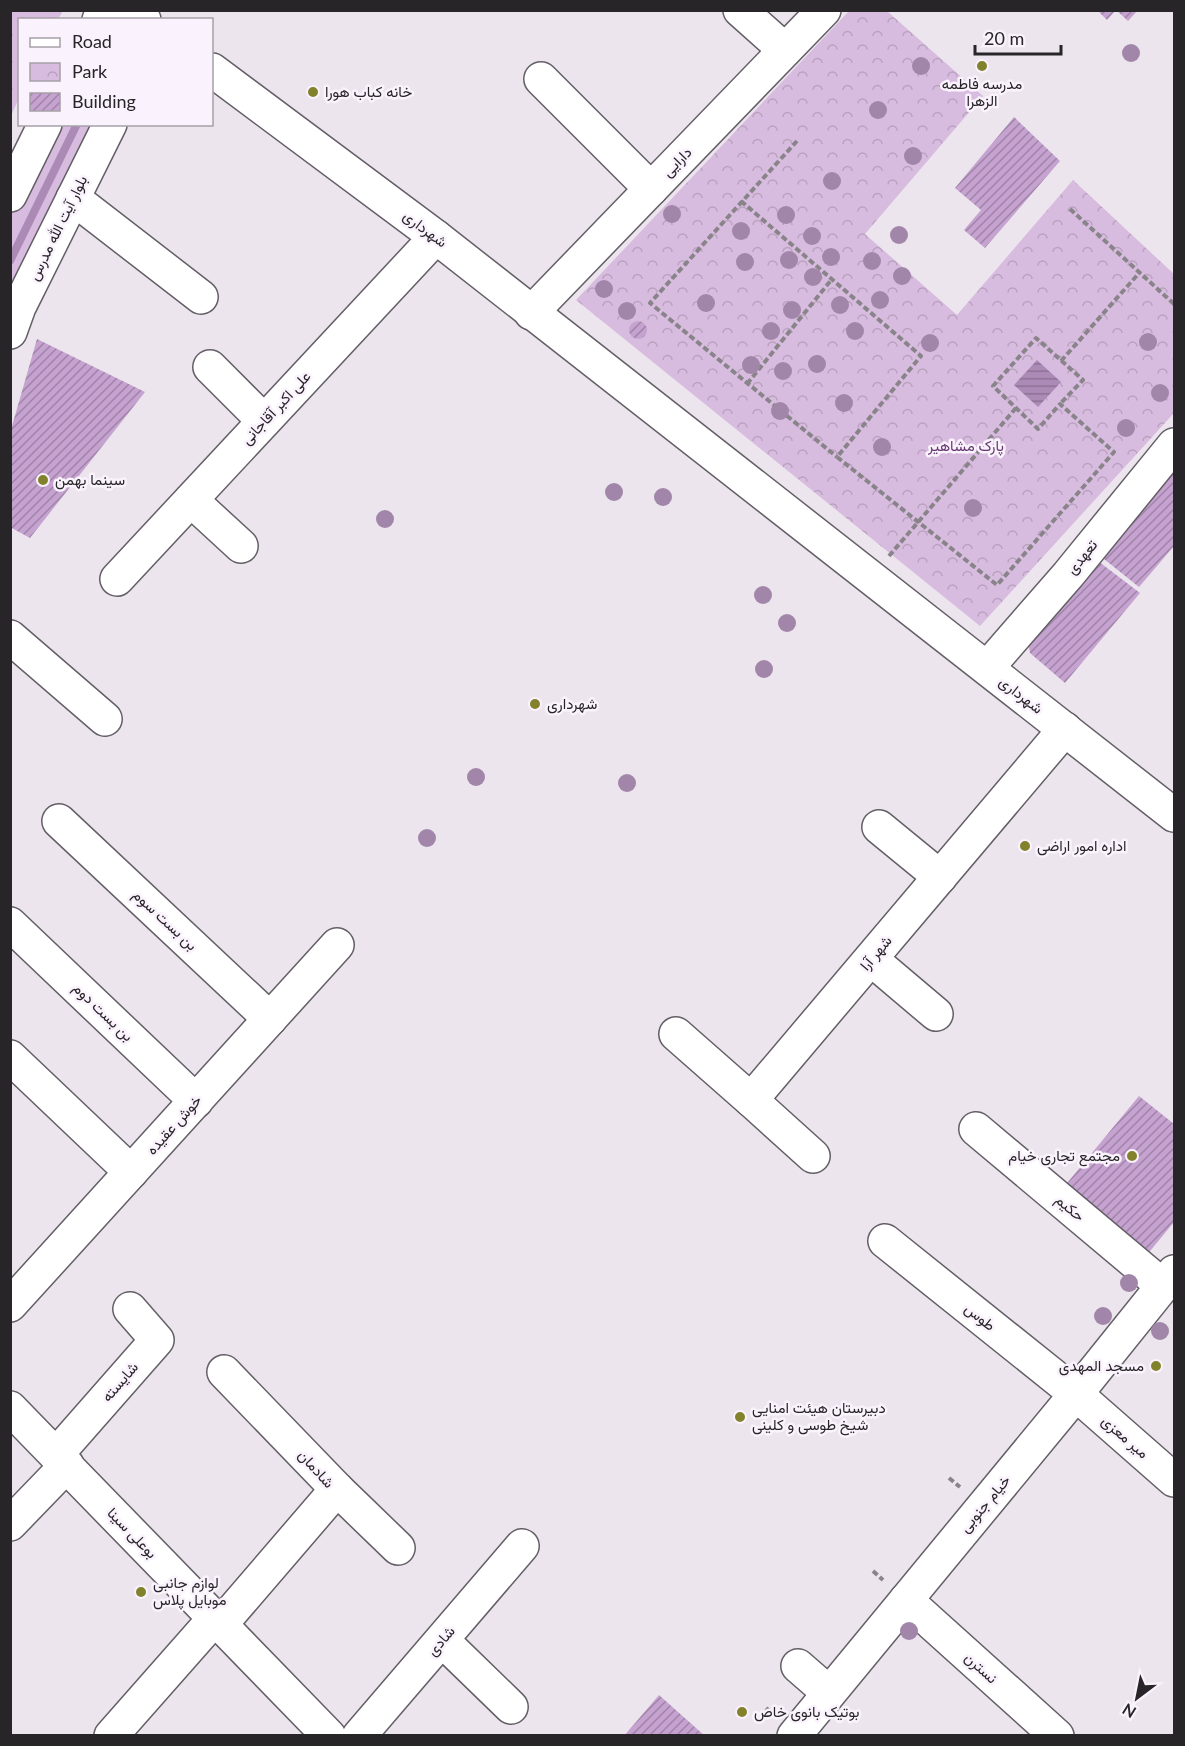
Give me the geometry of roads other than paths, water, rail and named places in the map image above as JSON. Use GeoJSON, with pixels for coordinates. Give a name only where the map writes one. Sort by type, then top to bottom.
{"type":"FeatureCollection","features":[{"type":"Feature","properties":{"kind":"street"},"geometry":{"type":"LineString","coordinates":[[740,10],[785,50]]}},
{"type":"Feature","properties":{"kind":"street","name":"دارایی"},"geometry":{"type":"LineString","coordinates":[[531,313],[824,10]]}},
{"type":"Feature","properties":{"kind":"street","name":"شهرداری"},"geometry":{"type":"LineString","coordinates":[[213,71],[436,237],[1174,815]]}},
{"type":"Feature","properties":{"kind":"street"},"geometry":{"type":"LineString","coordinates":[[541,79],[651,189]]}},
{"type":"Feature","properties":{"kind":"street"},"geometry":{"type":"LineString","coordinates":[[10,195],[44,126]]}},
{"type":"Feature","properties":{"kind":"street","name":"بلوار آیت الله مدرس"},"geometry":{"type":"LineString","coordinates":[[10,332],[19,307],[109,126]]}},
{"type":"Feature","properties":{"kind":"street"},"geometry":{"type":"LineString","coordinates":[[73,198],[201,297]]}},
{"type":"Feature","properties":{"kind":"street","name":"علی اکبر آقاجانی"},"geometry":{"type":"LineString","coordinates":[[117,579],[436,237]]}},
{"type":"Feature","properties":{"kind":"street"},"geometry":{"type":"LineString","coordinates":[[210,368],[264,421]]}},
{"type":"Feature","properties":{"kind":"street","name":"تعهدی"},"geometry":{"type":"LineString","coordinates":[[987,668],[1172,451]]}},
{"type":"Feature","properties":{"kind":"street"},"geometry":{"type":"LineString","coordinates":[[191,500],[241,546]]}},
{"type":"Feature","properties":{"kind":"street"},"geometry":{"type":"LineString","coordinates":[[10,637],[105,719]]}},
{"type":"Feature","properties":{"kind":"street","name":"شهر آرا"},"geometry":{"type":"LineString","coordinates":[[751,1100],[1065,729]]}},
{"type":"Feature","properties":{"kind":"street","name":"بن بست سوم"},"geometry":{"type":"LineString","coordinates":[[59,821],[270,1019]]}},
{"type":"Feature","properties":{"kind":"street"},"geometry":{"type":"LineString","coordinates":[[879,827],[940,877]]}},
{"type":"Feature","properties":{"kind":"street","name":"بن بست دوم"},"geometry":{"type":"LineString","coordinates":[[10,924],[196,1101]]}},
{"type":"Feature","properties":{"kind":"street","name":"خوش عقیده"},"geometry":{"type":"LineString","coordinates":[[10,1305],[337,945]]}},
{"type":"Feature","properties":{"kind":"street"},"geometry":{"type":"LineString","coordinates":[[872,958],[936,1014]]}},
{"type":"Feature","properties":{"kind":"street"},"geometry":{"type":"LineString","coordinates":[[676,1034],[813,1156]]}},
{"type":"Feature","properties":{"kind":"street"},"geometry":{"type":"LineString","coordinates":[[10,1057],[131,1172]]}},
{"type":"Feature","properties":{"kind":"street","name":"حکیم"},"geometry":{"type":"LineString","coordinates":[[976,1130],[1169,1279]]}},
{"type":"Feature","properties":{"kind":"street","name":"طوس"},"geometry":{"type":"LineString","coordinates":[[885,1241],[1076,1394]]}},
{"type":"Feature","properties":{"kind":"street","name":"خیام جنوبی"},"geometry":{"type":"LineString","coordinates":[[794,1736],[1169,1279]]}},
{"type":"Feature","properties":{"kind":"street","name":"شايسته"},"geometry":{"type":"LineString","coordinates":[[61,1460],[157,1340],[130,1309]]}},
{"type":"Feature","properties":{"kind":"street","name":"شادمان"},"geometry":{"type":"LineString","coordinates":[[111,1736],[337,1489],[224,1372]]}},
{"type":"Feature","properties":{"kind":"street","name":"میر معزی"},"geometry":{"type":"LineString","coordinates":[[1076,1394],[1174,1480]]}},
{"type":"Feature","properties":{"kind":"street","name":"بوعلی سینا"},"geometry":{"type":"LineString","coordinates":[[10,1408],[329,1736]]}},
{"type":"Feature","properties":{"kind":"street"},"geometry":{"type":"LineString","coordinates":[[10,1524],[61,1460]]}},
{"type":"Feature","properties":{"kind":"street"},"geometry":{"type":"LineString","coordinates":[[337,1489],[398,1548]]}},
{"type":"Feature","properties":{"kind":"street","name":"شادی"},"geometry":{"type":"LineString","coordinates":[[359,1736],[522,1546]]}},
{"type":"Feature","properties":{"kind":"street","name":"نسترن"},"geometry":{"type":"LineString","coordinates":[[906,1600],[1057,1736]]}},
{"type":"Feature","properties":{"kind":"street"},"geometry":{"type":"LineString","coordinates":[[442,1640],[511,1707]]}},
{"type":"Feature","properties":{"kind":"street"},"geometry":{"type":"LineString","coordinates":[[798,1666],[830,1693]]}},
{"type":"Feature","properties":{"kind":"waterway"},"geometry":{"type":"LineString","coordinates":[[10,261],[76,126]]}},
{"type":"Feature","properties":{"kind":"place","name":"مدرسه فاطمه الزهرا"},"geometry":{"type":"Point","coordinates":[982,66]}},
{"type":"Feature","properties":{"kind":"place","name":"خانه کباب هورا"},"geometry":{"type":"Point","coordinates":[313,92]}},
{"type":"Feature","properties":{"kind":"place","name":"سینما بهمن"},"geometry":{"type":"Point","coordinates":[43,480]}},
{"type":"Feature","properties":{"kind":"place","name":"شهرداری"},"geometry":{"type":"Point","coordinates":[535,704]}},
{"type":"Feature","properties":{"kind":"place","name":"اداره امور اراضی"},"geometry":{"type":"Point","coordinates":[1025,846]}},
{"type":"Feature","properties":{"kind":"place","name":"مجتمع تجاری خیام"},"geometry":{"type":"Point","coordinates":[1132,1156]}},
{"type":"Feature","properties":{"kind":"place","name":"مسجد المهدی"},"geometry":{"type":"Point","coordinates":[1156,1366]}},
{"type":"Feature","properties":{"kind":"place","name":"دبیرستان هیئت امنایی شیخ طوسی و کلینی"},"geometry":{"type":"Point","coordinates":[740,1417]}},
{"type":"Feature","properties":{"kind":"place","name":"لوازم جانبی موبایل پلاس"},"geometry":{"type":"Point","coordinates":[141,1592]}},
{"type":"Feature","properties":{"kind":"place","name":"بوتیک بانوی خاص"},"geometry":{"type":"Point","coordinates":[742,1712]}},
{"type":"Feature","properties":{"kind":"park label","name":"پارک مشاهیر"},"geometry":{"type":"Point","coordinates":[966,446]}}]}
